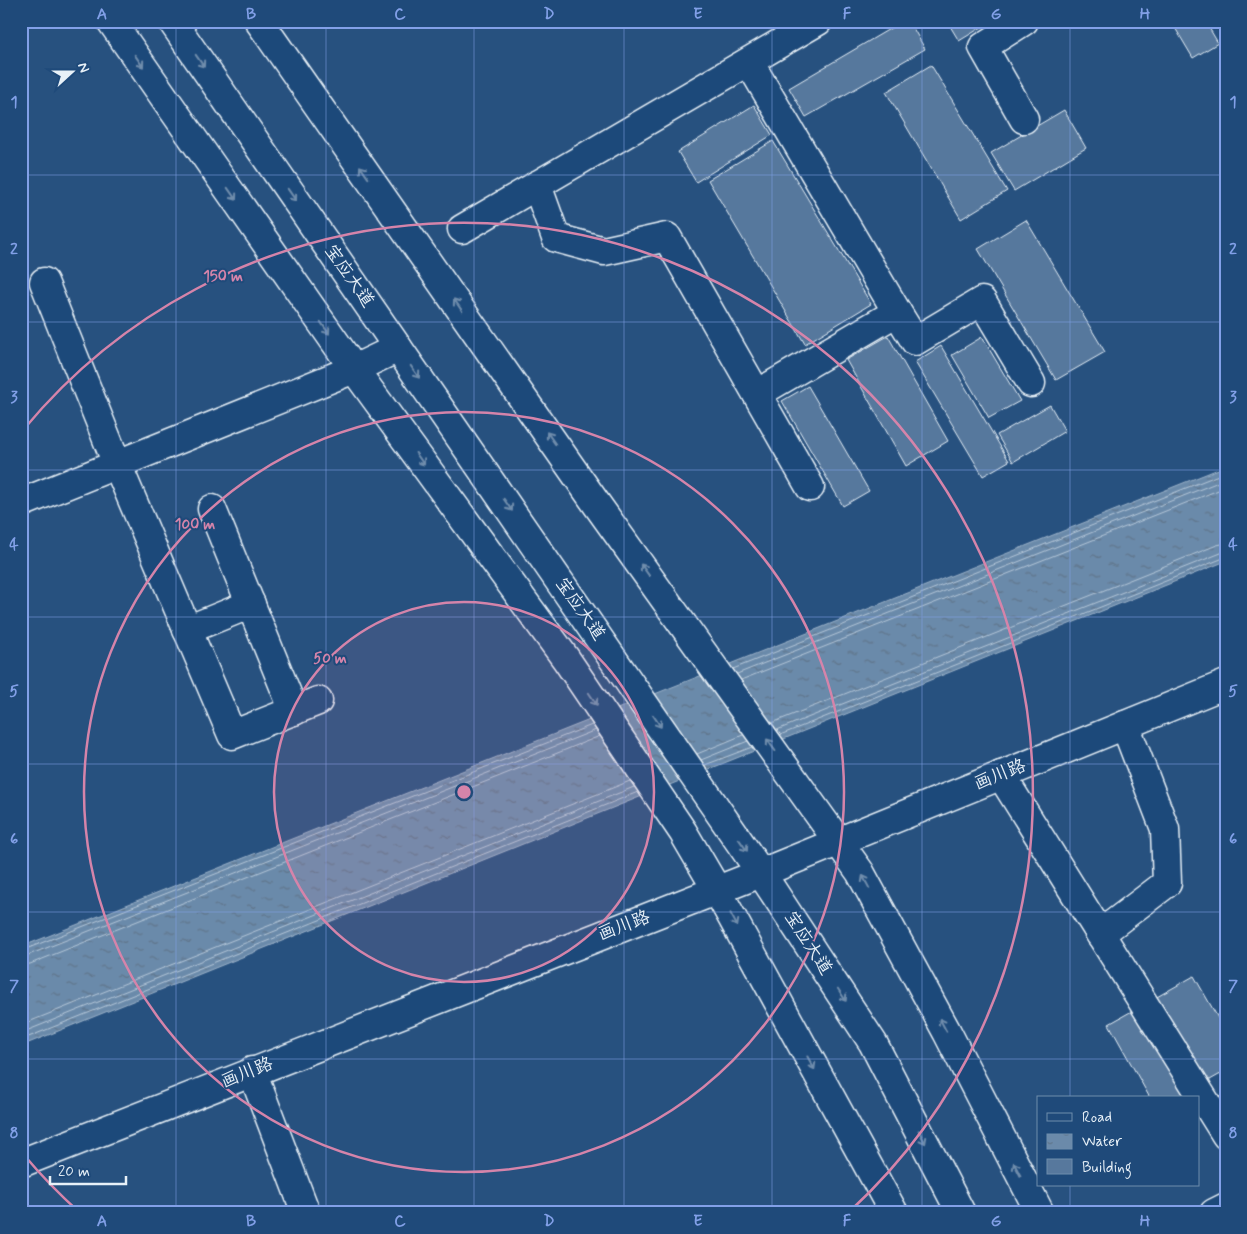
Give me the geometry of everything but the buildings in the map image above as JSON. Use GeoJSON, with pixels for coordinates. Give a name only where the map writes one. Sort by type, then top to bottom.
{"type":"FeatureCollection","features":[{"type":"Feature","properties":{"kind":"street"},"geometry":{"type":"LineString","coordinates":[[111,21],[354,369],[566,659],[683,832],[717,890],[894,1213]]}},
{"type":"Feature","properties":{"kind":"street","name":"宝应大道"},"geometry":{"type":"LineString","coordinates":[[172,21],[762,872],[874,1043],[961,1213]]}},
{"type":"Feature","properties":{"kind":"street"},"geometry":{"type":"LineString","coordinates":[[259,21],[598,506],[860,872],[947,1032],[1040,1213]]}},
{"type":"Feature","properties":{"kind":"street"},"geometry":{"type":"LineString","coordinates":[[462,229],[818,21]]}},
{"type":"Feature","properties":{"kind":"street"},"geometry":{"type":"LineString","coordinates":[[1024,21],[983,47],[1024,119]]}},
{"type":"Feature","properties":{"kind":"street"},"geometry":{"type":"LineString","coordinates":[[749,62],[915,341],[982,301],[1031,383]]}},
{"type":"Feature","properties":{"kind":"street"},"geometry":{"type":"LineString","coordinates":[[537,185],[556,238],[604,252],[667,237],[810,487]]}},
{"type":"Feature","properties":{"kind":"street"},"geometry":{"type":"LineString","coordinates":[[44,282],[117,464],[232,735],[306,706],[251,604],[212,509]]}},
{"type":"Feature","properties":{"kind":"street"},"geometry":{"type":"LineString","coordinates":[[757,394],[897,312]]}},
{"type":"Feature","properties":{"kind":"street"},"geometry":{"type":"LineString","coordinates":[[21,503],[354,369],[398,348]]}},
{"type":"Feature","properties":{"kind":"street"},"geometry":{"type":"LineString","coordinates":[[188,630],[251,604]]}},
{"type":"Feature","properties":{"kind":"street","name":"画川路"},"geometry":{"type":"LineString","coordinates":[[21,1163],[717,890],[1226,684]]}},
{"type":"Feature","properties":{"kind":"street"},"geometry":{"type":"LineString","coordinates":[[1100,934],[1167,883],[1165,829],[1125,725]]}},
{"type":"Feature","properties":{"kind":"street"},"geometry":{"type":"LineString","coordinates":[[1001,775],[1226,1134]]}},
{"type":"Feature","properties":{"kind":"street"},"geometry":{"type":"LineString","coordinates":[[252,1071],[306,1213]]}},
{"type":"Feature","properties":{"kind":"street"},"geometry":{"type":"LineString","coordinates":[[1214,1213],[1226,1207]]}},
{"type":"Feature","properties":{"kind":"water"},"geometry":{"type":"Polygon","coordinates":[[[1226,466],[1226,561],[21,1046],[21,947],[1226,466]]]}}]}
